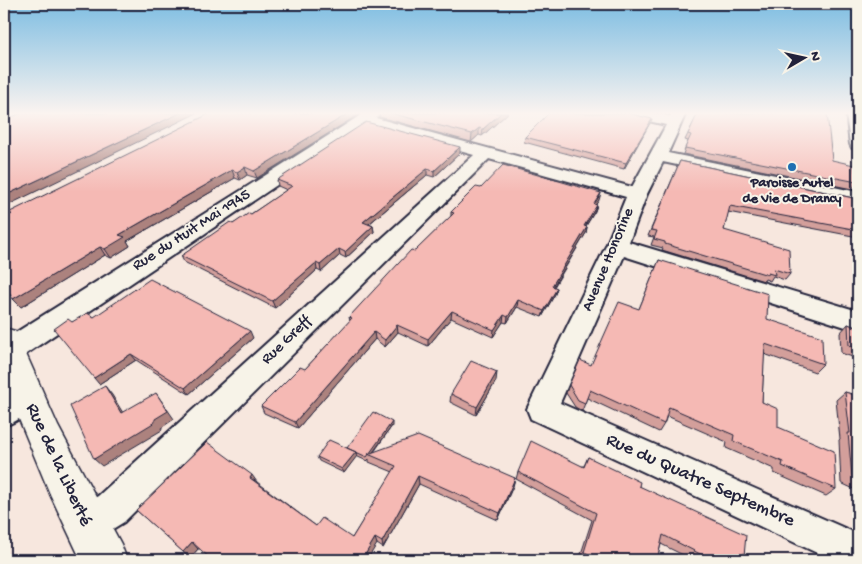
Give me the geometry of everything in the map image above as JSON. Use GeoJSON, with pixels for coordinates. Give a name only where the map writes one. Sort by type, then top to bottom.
{"type":"FeatureCollection","features":[{"type":"Feature","properties":{"kind":"street","name":"Rue du Huit Mai 1945"},"geometry":{"type":"LineString","coordinates":[[7,345],[332,139]]}},
{"type":"Feature","properties":{"kind":"street"},"geometry":{"type":"LineString","coordinates":[[443,139],[637,194]]}},
{"type":"Feature","properties":{"kind":"street","name":"Avenue Honorine"},"geometry":{"type":"LineString","coordinates":[[542,409],[616,246],[637,194],[666,139]]}},
{"type":"Feature","properties":{"kind":"street","name":"Rue Greff"},"geometry":{"type":"LineString","coordinates":[[85,525],[111,509],[486,153]]}},
{"type":"Feature","properties":{"kind":"street"},"geometry":{"type":"LineString","coordinates":[[658,156],[858,198]]}},
{"type":"Feature","properties":{"kind":"street"},"geometry":{"type":"LineString","coordinates":[[616,246],[858,322]]}},
{"type":"Feature","properties":{"kind":"street","name":"Rue de la Liberté"},"geometry":{"type":"LineString","coordinates":[[7,345],[15,404],[105,560]]}},
{"type":"Feature","properties":{"kind":"street","name":"Rue du Quatre Septembre"},"geometry":{"type":"LineString","coordinates":[[542,409],[858,553]]}},
{"type":"Feature","properties":{"kind":"building"},"geometry":{"type":"Polygon","coordinates":[[[4,139],[124,139],[4,196],[4,139]]]}},
{"type":"Feature","properties":{"kind":"building"},"geometry":{"type":"Polygon","coordinates":[[[158,139],[306,139],[254,171],[245,167],[237,172],[232,170],[119,235],[125,237],[105,249],[100,247],[13,299],[4,285],[4,218],[12,214],[4,215],[158,139]]]}},
{"type":"Feature","properties":{"kind":"building"},"geometry":{"type":"Polygon","coordinates":[[[339,139],[431,139],[460,147],[434,171],[427,169],[363,222],[373,226],[345,252],[339,249],[320,265],[316,263],[272,301],[181,256],[230,222],[233,224],[249,213],[251,214],[292,186],[277,180],[339,139]]]}},
{"type":"Feature","properties":{"kind":"building"},"geometry":{"type":"Polygon","coordinates":[[[534,139],[640,139],[626,163],[534,139]]]}},
{"type":"Feature","properties":{"kind":"building"},"geometry":{"type":"Polygon","coordinates":[[[689,139],[830,139],[832,160],[854,165],[857,182],[685,148],[689,139]]]}},
{"type":"Feature","properties":{"kind":"building"},"geometry":{"type":"Polygon","coordinates":[[[680,161],[858,199],[858,230],[730,206],[724,230],[789,249],[790,274],[774,269],[775,275],[768,273],[768,275],[665,244],[665,242],[654,239],[657,231],[651,230],[680,161]]]}},
{"type":"Feature","properties":{"kind":"building"},"geometry":{"type":"Polygon","coordinates":[[[503,165],[601,193],[594,204],[597,205],[584,226],[587,227],[552,286],[557,288],[544,311],[518,300],[508,317],[504,315],[494,330],[452,311],[428,339],[397,325],[385,340],[374,332],[295,422],[261,406],[300,367],[305,369],[352,318],[349,317],[411,250],[415,251],[454,213],[451,212],[476,187],[481,188],[503,165]]]}},
{"type":"Feature","properties":{"kind":"building"},"geometry":{"type":"Polygon","coordinates":[[[659,260],[768,294],[767,319],[822,337],[823,364],[765,344],[762,402],[778,409],[778,427],[834,451],[836,489],[782,466],[783,462],[733,441],[734,435],[669,407],[664,424],[590,390],[585,403],[578,400],[569,385],[580,360],[591,365],[619,302],[639,309],[659,260]]]}},
{"type":"Feature","properties":{"kind":"building"},"geometry":{"type":"Polygon","coordinates":[[[150,279],[250,331],[185,388],[131,354],[94,378],[54,329],[68,319],[72,322],[87,313],[94,317],[150,279]]]}},
{"type":"Feature","properties":{"kind":"building"},"geometry":{"type":"Polygon","coordinates":[[[848,324],[858,328],[858,348],[849,345],[848,324]]]}},
{"type":"Feature","properties":{"kind":"building"},"geometry":{"type":"Polygon","coordinates":[[[471,361],[497,372],[477,407],[451,394],[471,361]]]}},
{"type":"Feature","properties":{"kind":"building"},"geometry":{"type":"Polygon","coordinates":[[[105,386],[121,413],[156,393],[168,411],[155,419],[155,422],[94,459],[70,406],[105,386]]]}},
{"type":"Feature","properties":{"kind":"building"},"geometry":{"type":"Polygon","coordinates":[[[845,392],[858,396],[858,479],[852,476],[848,433],[850,433],[845,392]]]}},
{"type":"Feature","properties":{"kind":"building"},"geometry":{"type":"Polygon","coordinates":[[[373,412],[392,422],[367,457],[347,448],[373,412]]]}},
{"type":"Feature","properties":{"kind":"building"},"geometry":{"type":"Polygon","coordinates":[[[418,436],[515,478],[500,513],[418,476],[382,542],[375,538],[362,560],[212,560],[192,542],[183,552],[136,510],[207,442],[252,475],[250,478],[316,526],[322,518],[352,538],[396,466],[368,454],[418,436]]]}},
{"type":"Feature","properties":{"kind":"building"},"geometry":{"type":"Polygon","coordinates":[[[329,440],[356,452],[342,469],[317,457],[329,440]]]}},
{"type":"Feature","properties":{"kind":"building"},"geometry":{"type":"Polygon","coordinates":[[[531,441],[584,467],[588,457],[640,482],[639,486],[746,535],[744,556],[752,560],[705,560],[706,557],[663,535],[657,560],[604,560],[584,552],[596,513],[518,472],[531,441]]]}},
{"type":"Feature","properties":{"kind":"place","name":"Paroisse Autel de Vie de Drancy"},"geometry":{"type":"Point","coordinates":[792,167]}}]}
